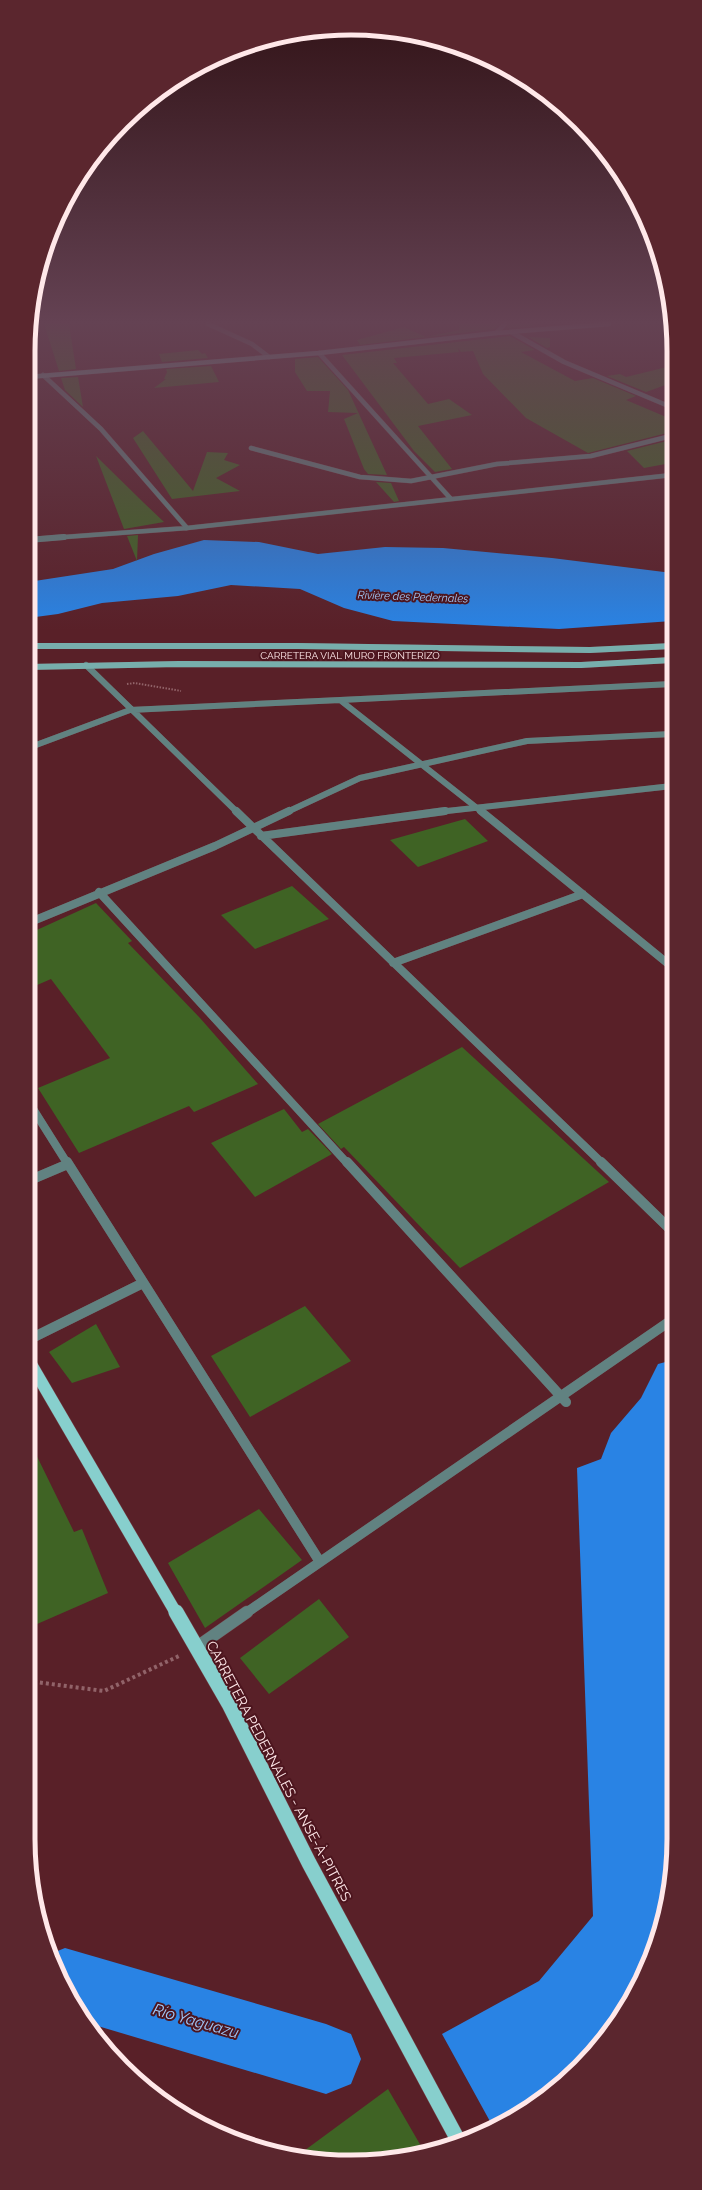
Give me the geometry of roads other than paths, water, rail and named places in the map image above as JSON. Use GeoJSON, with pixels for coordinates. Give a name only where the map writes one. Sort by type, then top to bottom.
{"type":"FeatureCollection","features":[{"type":"Feature","properties":{"kind":"main road","name":"CARRETERA PEDERNALES - ANSE-À-PITRES"},"geometry":{"type":"LineString","coordinates":[[35,1371],[230,1704],[309,1863],[456,2137]]}},
{"type":"Feature","properties":{"kind":"street"},"geometry":{"type":"LineString","coordinates":[[99,426],[128,455],[186,528]]}},
{"type":"Feature","properties":{"kind":"street"},"geometry":{"type":"LineString","coordinates":[[385,426],[451,499]]}},
{"type":"Feature","properties":{"kind":"street"},"geometry":{"type":"LineString","coordinates":[[251,448],[360,477],[411,481],[497,464],[591,456],[667,437]]}},
{"type":"Feature","properties":{"kind":"street"},"geometry":{"type":"LineString","coordinates":[[35,539],[186,528],[667,476]]}},
{"type":"Feature","properties":{"kind":"street","name":"CARRETERA VIAL MURO FRONTERIZO"},"geometry":{"type":"LineString","coordinates":[[35,646],[298,646],[590,650],[667,646]]}},
{"type":"Feature","properties":{"kind":"street","name":"CARRETERA VIAL MURO FRONTERIZO"},"geometry":{"type":"LineString","coordinates":[[35,667],[86,665],[581,665],[667,660]]}},
{"type":"Feature","properties":{"kind":"street"},"geometry":{"type":"LineString","coordinates":[[86,665],[130,710],[254,827],[261,836],[392,963],[667,1226]]}},
{"type":"Feature","properties":{"kind":"street"},"geometry":{"type":"LineString","coordinates":[[35,745],[130,710],[667,684]]}},
{"type":"Feature","properties":{"kind":"street"},"geometry":{"type":"LineString","coordinates":[[340,700],[476,807],[667,962]]}},
{"type":"Feature","properties":{"kind":"street"},"geometry":{"type":"LineString","coordinates":[[35,920],[99,892],[215,846],[360,778],[422,766],[527,741],[667,734]]}},
{"type":"Feature","properties":{"kind":"street"},"geometry":{"type":"LineString","coordinates":[[261,836],[476,807],[667,787]]}},
{"type":"Feature","properties":{"kind":"street"},"geometry":{"type":"LineString","coordinates":[[99,892],[566,1402]]}},
{"type":"Feature","properties":{"kind":"street"},"geometry":{"type":"LineString","coordinates":[[392,963],[583,894]]}},
{"type":"Feature","properties":{"kind":"street"},"geometry":{"type":"LineString","coordinates":[[35,1112],[320,1562]]}},
{"type":"Feature","properties":{"kind":"street"},"geometry":{"type":"LineString","coordinates":[[35,1178],[68,1164]]}},
{"type":"Feature","properties":{"kind":"street"},"geometry":{"type":"LineString","coordinates":[[35,1337],[143,1283]]}},
{"type":"Feature","properties":{"kind":"street"},"geometry":{"type":"LineString","coordinates":[[196,1647],[667,1323]]}},
{"type":"Feature","properties":{"kind":"water","name":"Rivière des Pedernales"},"geometry":{"type":"Polygon","coordinates":[[[204,540],[259,542],[318,554],[385,547],[443,548],[552,558],[667,572],[667,621],[559,629],[393,621],[344,608],[300,589],[231,585],[178,596],[102,603],[58,614],[35,617],[35,581],[113,569],[154,554],[204,540]]]}},
{"type":"Feature","properties":{"kind":"water"},"geometry":{"type":"Polygon","coordinates":[[[667,1362],[667,1839],[661,1901],[643,1960],[625,1997],[602,2031],[589,2047],[559,2077],[527,2102],[490,2122],[442,2034],[539,1981],[593,1916],[577,1468],[601,1459],[611,1433],[641,1398],[658,1364],[667,1362]]]}},
{"type":"Feature","properties":{"kind":"waterway","name":"Río Yaguazu"},"geometry":{"type":"LineString","coordinates":[[70,1984],[326,2059]]}}]}
